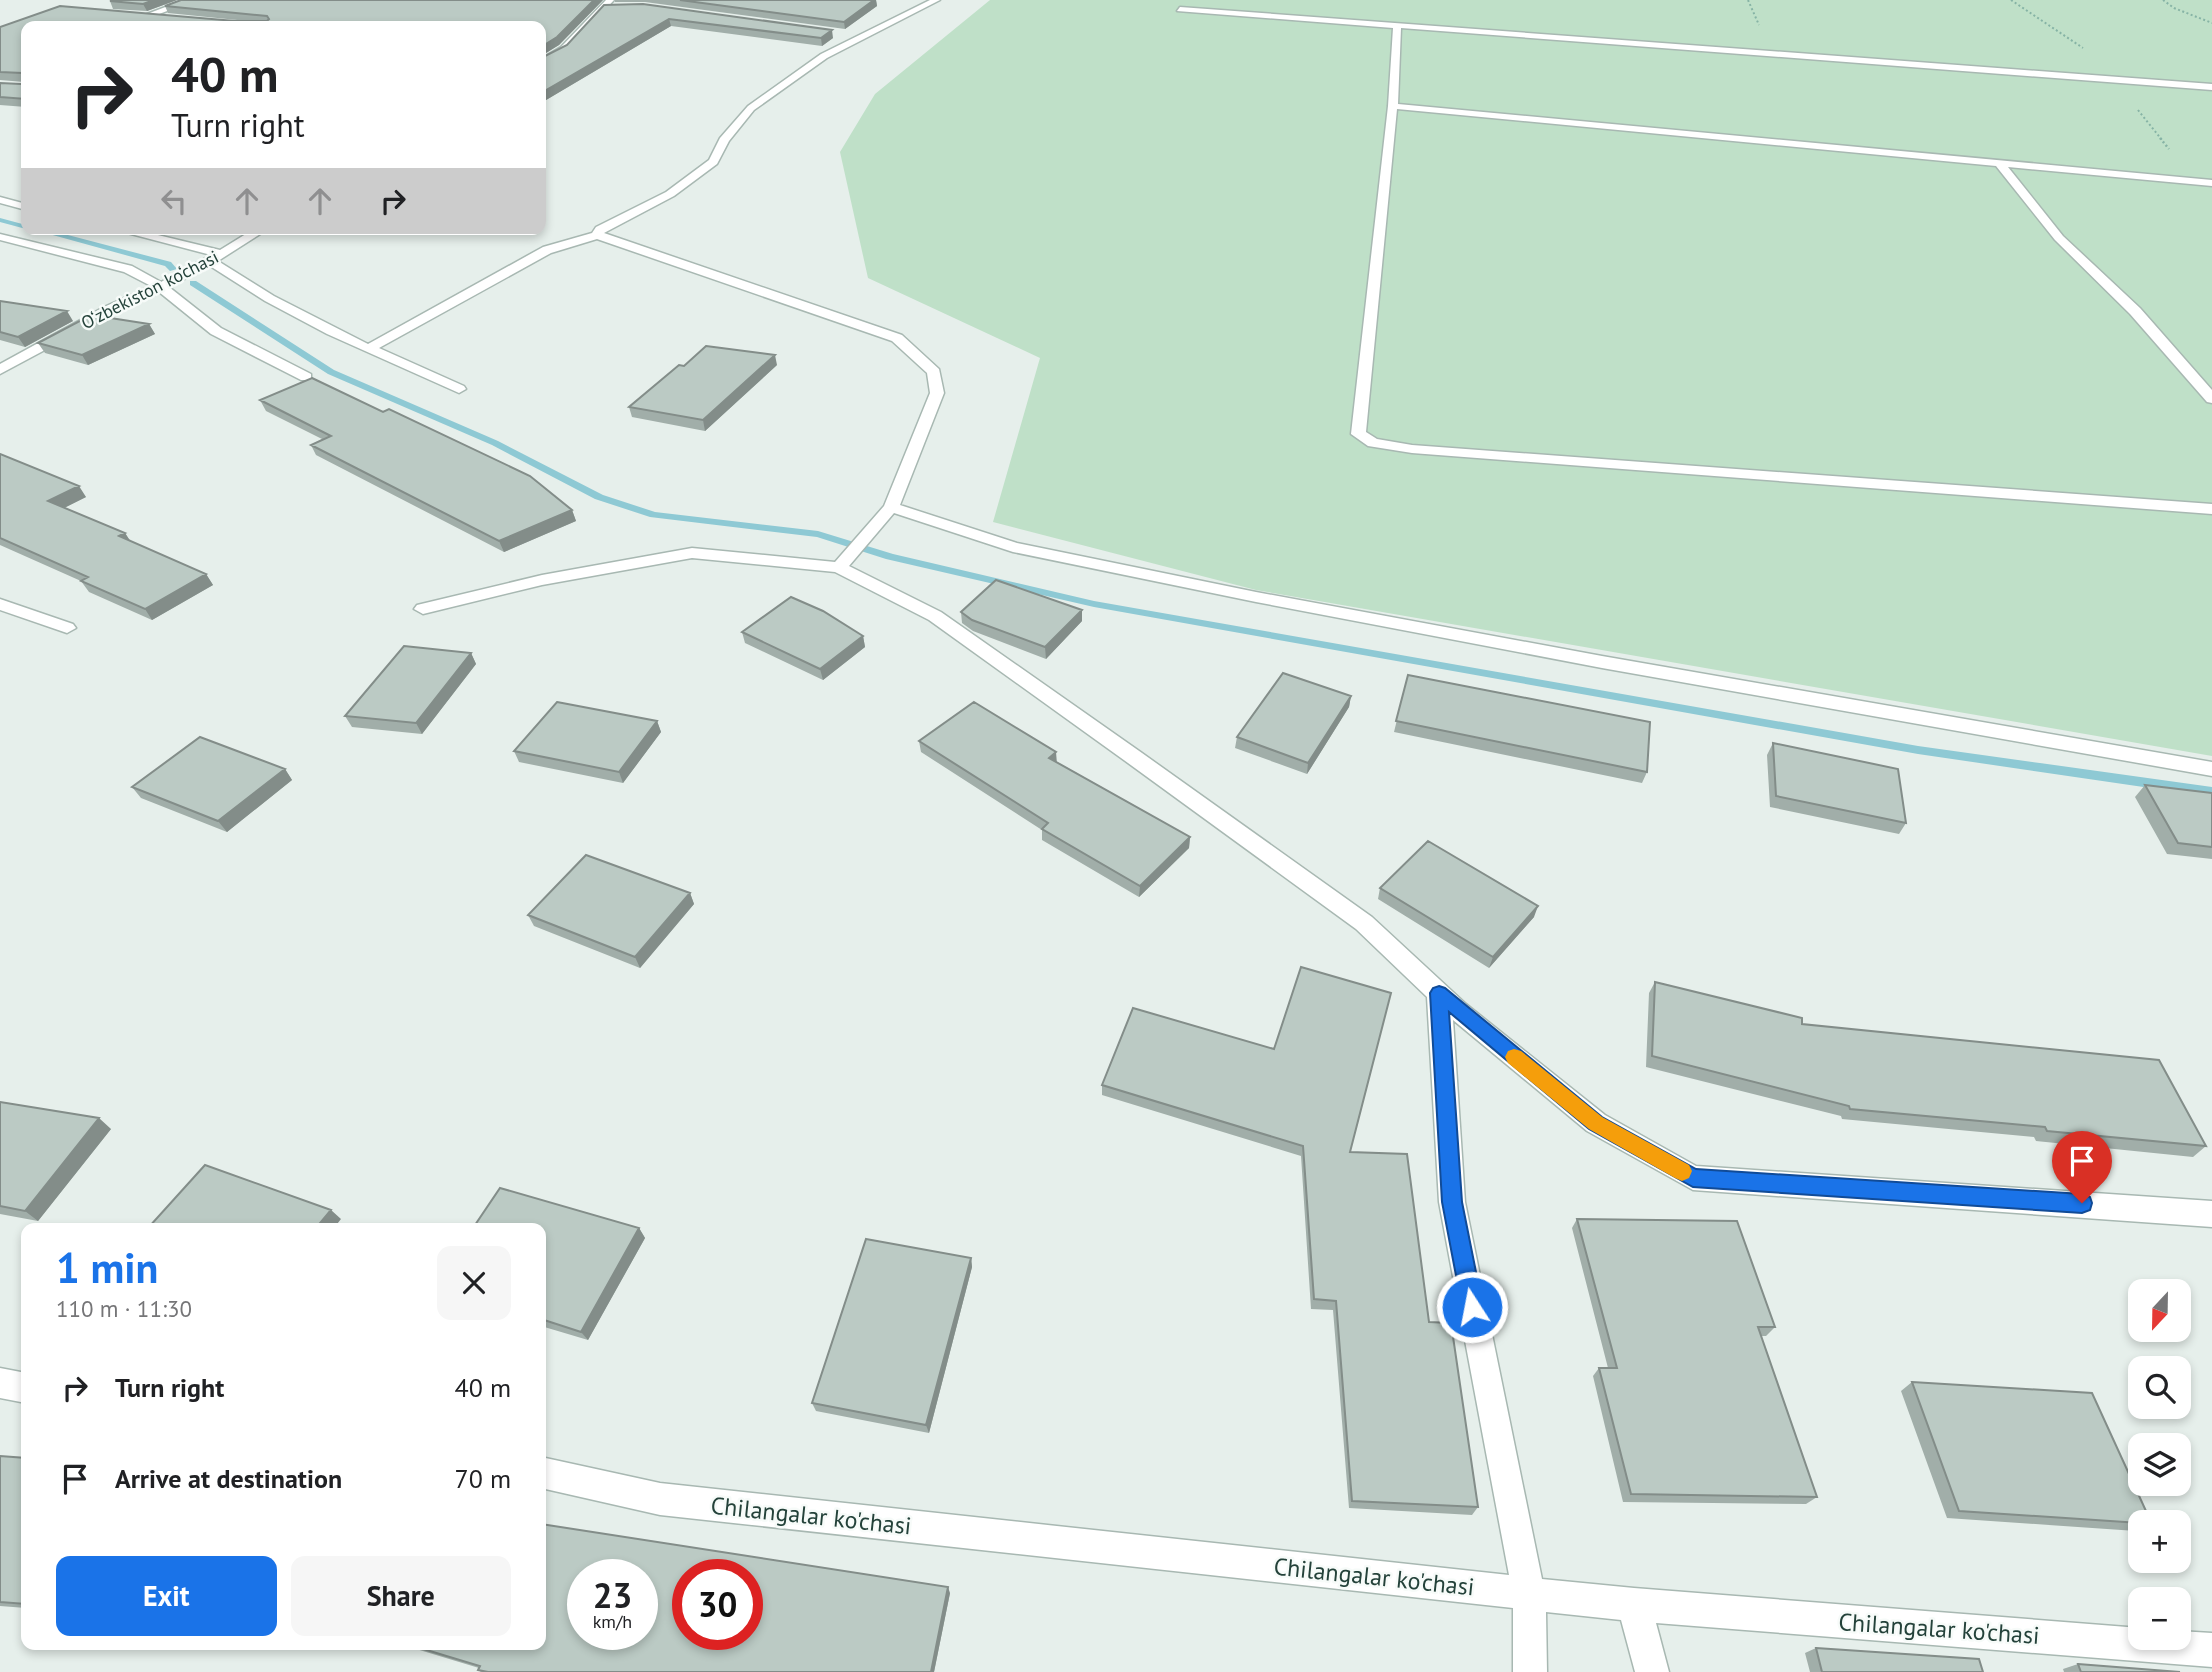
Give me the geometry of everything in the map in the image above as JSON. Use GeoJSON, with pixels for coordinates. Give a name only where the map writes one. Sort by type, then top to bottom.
{"type":"FeatureCollection","features":[{"type":"Feature","properties":{"kind":"street"},"geometry":{"type":"LineString","coordinates":[[144,17],[192,0]]}},
{"type":"Feature","properties":{"kind":"street"},"geometry":{"type":"LineString","coordinates":[[597,235],[600,229],[670,194],[713,162],[724,140],[751,108],[854,35],[936,0]]}},
{"type":"Feature","properties":{"kind":"street"},"geometry":{"type":"LineString","coordinates":[[546,60],[564,48],[603,8],[612,4]]}},
{"type":"Feature","properties":{"kind":"street"},"geometry":{"type":"LineString","coordinates":[[1180,9],[2212,87]]}},
{"type":"Feature","properties":{"kind":"street"},"geometry":{"type":"LineString","coordinates":[[130,16],[171,19]]}},
{"type":"Feature","properties":{"kind":"street"},"geometry":{"type":"LineString","coordinates":[[1397,24],[1393,106],[1358,434],[1373,443],[1412,449],[2212,509]]}},
{"type":"Feature","properties":{"kind":"street"},"geometry":{"type":"LineString","coordinates":[[546,47],[564,48]]}},
{"type":"Feature","properties":{"kind":"street"},"geometry":{"type":"LineString","coordinates":[[1393,106],[2212,183]]}},
{"type":"Feature","properties":{"kind":"street"},"geometry":{"type":"LineString","coordinates":[[2000,164],[2059,238],[2134,311],[2212,399]]}},
{"type":"Feature","properties":{"kind":"street"},"geometry":{"type":"LineString","coordinates":[[0,200],[21,206]]}},
{"type":"Feature","properties":{"kind":"street"},"geometry":{"type":"LineString","coordinates":[[138,235],[215,258],[249,289],[368,349],[459,389]]}},
{"type":"Feature","properties":{"kind":"street","name":"O‘zbekiston ko‘chasi"},"geometry":{"type":"LineString","coordinates":[[0,370],[109,310],[215,258],[252,235]]}},
{"type":"Feature","properties":{"kind":"street"},"geometry":{"type":"LineString","coordinates":[[368,349],[547,250],[597,235],[897,338],[934,372],[937,393],[891,508],[838,567]]}},
{"type":"Feature","properties":{"kind":"street"},"geometry":{"type":"LineString","coordinates":[[0,237],[128,269],[160,286],[216,331],[306,377]]}},
{"type":"Feature","properties":{"kind":"street"},"geometry":{"type":"LineString","coordinates":[[891,508],[1013,547],[1256,597],[1602,662],[2212,769]]}},
{"type":"Feature","properties":{"kind":"street"},"geometry":{"type":"LineString","coordinates":[[423,609],[542,580],[692,554],[838,567],[935,616],[1124,750],[1364,923],[1439,993],[1595,1123],[1693,1178],[2056,1201],[2212,1214]]}},
{"type":"Feature","properties":{"kind":"street"},"geometry":{"type":"LineString","coordinates":[[0,604],[67,628]]}},
{"type":"Feature","properties":{"kind":"street"},"geometry":{"type":"LineString","coordinates":[[1439,993],[1452,1202],[1528,1594],[1530,1672]]}},
{"type":"Feature","properties":{"kind":"street"},"geometry":{"type":"LineString","coordinates":[[0,1382],[21,1387]]}},
{"type":"Feature","properties":{"kind":"street","name":"Chilangalar ko'chasi"},"geometry":{"type":"LineString","coordinates":[[546,1474],[660,1499],[1528,1594],[1634,1605],[2212,1650]]}},
{"type":"Feature","properties":{"kind":"street"},"geometry":{"type":"LineString","coordinates":[[1634,1605],[1652,1672]]}},
{"type":"Feature","properties":{"kind":"path"},"geometry":{"type":"LineString","coordinates":[[2163,0],[2174,8],[2212,23]]}},
{"type":"Feature","properties":{"kind":"green space"},"geometry":{"type":"Polygon","coordinates":[[[990,0],[2212,0],[2212,756],[1256,590],[993,522],[1040,358],[868,278],[840,152],[875,94],[990,0]]]}},
{"type":"Feature","properties":{"kind":"building"},"geometry":{"type":"Polygon","coordinates":[[[154,0],[143,4],[110,1],[154,0]]]}},
{"type":"Feature","properties":{"kind":"building"},"geometry":{"type":"Polygon","coordinates":[[[181,0],[594,0],[557,37],[546,44],[546,21],[267,21],[267,16],[165,6],[181,0]]]}},
{"type":"Feature","properties":{"kind":"building"},"geometry":{"type":"Polygon","coordinates":[[[680,0],[874,0],[844,22],[680,0]]]}},
{"type":"Feature","properties":{"kind":"building"},"geometry":{"type":"Polygon","coordinates":[[[643,4],[832,30],[821,38],[669,19],[546,90],[546,56],[567,45],[604,5],[643,4]]]}},
{"type":"Feature","properties":{"kind":"building"},"geometry":{"type":"Polygon","coordinates":[[[60,6],[235,21],[21,21],[21,73],[0,72],[0,27],[60,6]]]}},
{"type":"Feature","properties":{"kind":"building"},"geometry":{"type":"Polygon","coordinates":[[[0,83],[21,84],[21,99],[0,97],[0,83]]]}},
{"type":"Feature","properties":{"kind":"building"},"geometry":{"type":"Polygon","coordinates":[[[0,301],[67,311],[18,337],[0,332],[0,301]]]}},
{"type":"Feature","properties":{"kind":"building"},"geometry":{"type":"Polygon","coordinates":[[[91,315],[149,324],[82,355],[38,343],[91,315]]]}},
{"type":"Feature","properties":{"kind":"building"},"geometry":{"type":"Polygon","coordinates":[[[706,346],[775,355],[703,420],[629,407],[679,365],[684,366],[706,346]]]}},
{"type":"Feature","properties":{"kind":"building"},"geometry":{"type":"Polygon","coordinates":[[[312,378],[383,412],[389,409],[530,476],[572,510],[499,541],[311,445],[331,436],[260,400],[312,378]]]}},
{"type":"Feature","properties":{"kind":"building"},"geometry":{"type":"Polygon","coordinates":[[[0,454],[79,486],[48,501],[125,533],[119,536],[206,574],[145,609],[81,581],[88,577],[0,538],[0,454]]]}},
{"type":"Feature","properties":{"kind":"building"},"geometry":{"type":"Polygon","coordinates":[[[996,580],[1082,610],[1045,647],[972,620],[961,612],[996,580]]]}},
{"type":"Feature","properties":{"kind":"building"},"geometry":{"type":"Polygon","coordinates":[[[791,597],[823,611],[863,636],[820,669],[742,632],[791,597]]]}},
{"type":"Feature","properties":{"kind":"building"},"geometry":{"type":"Polygon","coordinates":[[[404,646],[471,653],[416,723],[345,716],[404,646]]]}},
{"type":"Feature","properties":{"kind":"building"},"geometry":{"type":"Polygon","coordinates":[[[1283,673],[1351,696],[1308,763],[1237,737],[1283,673]]]}},
{"type":"Feature","properties":{"kind":"building"},"geometry":{"type":"Polygon","coordinates":[[[1408,675],[1650,722],[1647,772],[1396,721],[1408,675]]]}},
{"type":"Feature","properties":{"kind":"building"},"geometry":{"type":"Polygon","coordinates":[[[557,702],[657,721],[619,772],[514,751],[557,702]]]}},
{"type":"Feature","properties":{"kind":"building"},"geometry":{"type":"Polygon","coordinates":[[[974,702],[1056,752],[1049,758],[1190,837],[1140,886],[1042,829],[1048,823],[919,741],[974,702]]]}},
{"type":"Feature","properties":{"kind":"building"},"geometry":{"type":"Polygon","coordinates":[[[200,737],[285,769],[218,821],[132,787],[200,737]]]}},
{"type":"Feature","properties":{"kind":"building"},"geometry":{"type":"Polygon","coordinates":[[[1773,743],[1898,769],[1906,823],[1776,796],[1773,743]]]}},
{"type":"Feature","properties":{"kind":"building"},"geometry":{"type":"Polygon","coordinates":[[[2145,785],[2212,793],[2212,847],[2178,843],[2145,785]]]}},
{"type":"Feature","properties":{"kind":"building"},"geometry":{"type":"Polygon","coordinates":[[[1428,841],[1538,906],[1493,957],[1380,888],[1428,841]]]}},
{"type":"Feature","properties":{"kind":"building"},"geometry":{"type":"Polygon","coordinates":[[[586,855],[690,893],[635,957],[528,915],[586,855]]]}},
{"type":"Feature","properties":{"kind":"building"},"geometry":{"type":"Polygon","coordinates":[[[1301,967],[1391,993],[1350,1152],[1407,1154],[1429,1322],[1451,1323],[1478,1507],[1352,1501],[1336,1301],[1314,1299],[1303,1146],[1102,1085],[1133,1008],[1274,1049],[1301,967]]]}},
{"type":"Feature","properties":{"kind":"building"},"geometry":{"type":"Polygon","coordinates":[[[1655,982],[1802,1018],[1802,1024],[2159,1060],[2206,1146],[2047,1131],[2045,1127],[1850,1109],[1849,1106],[1652,1056],[1655,982]]]}},
{"type":"Feature","properties":{"kind":"building"},"geometry":{"type":"Polygon","coordinates":[[[0,1102],[99,1118],[25,1211],[0,1206],[0,1102]]]}},
{"type":"Feature","properties":{"kind":"building"},"geometry":{"type":"Polygon","coordinates":[[[205,1165],[331,1210],[320,1223],[153,1223],[205,1165]]]}},
{"type":"Feature","properties":{"kind":"building"},"geometry":{"type":"Polygon","coordinates":[[[500,1188],[639,1228],[581,1332],[546,1321],[546,1223],[476,1223],[500,1188]]]}},
{"type":"Feature","properties":{"kind":"building"},"geometry":{"type":"Polygon","coordinates":[[[1577,1219],[1737,1221],[1775,1327],[1758,1327],[1817,1497],[1631,1494],[1599,1368],[1617,1368],[1577,1219]]]}},
{"type":"Feature","properties":{"kind":"building"},"geometry":{"type":"Polygon","coordinates":[[[866,1239],[971,1258],[926,1425],[812,1403],[866,1239]]]}},
{"type":"Feature","properties":{"kind":"building"},"geometry":{"type":"Polygon","coordinates":[[[1912,1382],[2092,1393],[2128,1472],[2128,1496],[2139,1496],[2146,1510],[2128,1510],[2128,1522],[1959,1511],[1912,1382]]]}},
{"type":"Feature","properties":{"kind":"building"},"geometry":{"type":"Polygon","coordinates":[[[0,1456],[21,1458],[21,1604],[0,1602],[0,1456]]]}},
{"type":"Feature","properties":{"kind":"building"},"geometry":{"type":"Polygon","coordinates":[[[546,1525],[948,1587],[931,1672],[478,1670],[480,1666],[427,1650],[546,1650],[546,1525]]]}},
{"type":"Feature","properties":{"kind":"building"},"geometry":{"type":"Polygon","coordinates":[[[1816,1648],[1979,1659],[1983,1672],[1822,1672],[1816,1648]]]}},
{"type":"Feature","properties":{"kind":"building"},"geometry":{"type":"Polygon","coordinates":[[[2078,1664],[2180,1672],[2081,1672],[2078,1664]]]}},
{"type":"Feature","properties":{"kind":"waterway"},"geometry":{"type":"LineString","coordinates":[[0,220],[21,226]]}},
{"type":"Feature","properties":{"kind":"waterway"},"geometry":{"type":"LineString","coordinates":[[58,235],[168,264],[173,269]]}},
{"type":"Feature","properties":{"kind":"waterway"},"geometry":{"type":"LineString","coordinates":[[193,283],[331,372],[495,443],[599,497],[654,515],[818,534],[890,557],[1094,604],[1918,750],[2212,792]]}},
{"type":"Feature","properties":{"kind":"slow traffic"},"geometry":{"type":"LineString","coordinates":[[1514,1057],[1595,1123],[1682,1171]]}},
{"type":"Feature","properties":{"kind":"route"},"geometry":{"type":"LineString","coordinates":[[1472,1307],[1452,1202],[1439,993],[1595,1123],[1693,1178],[2082,1203]]}}]}
